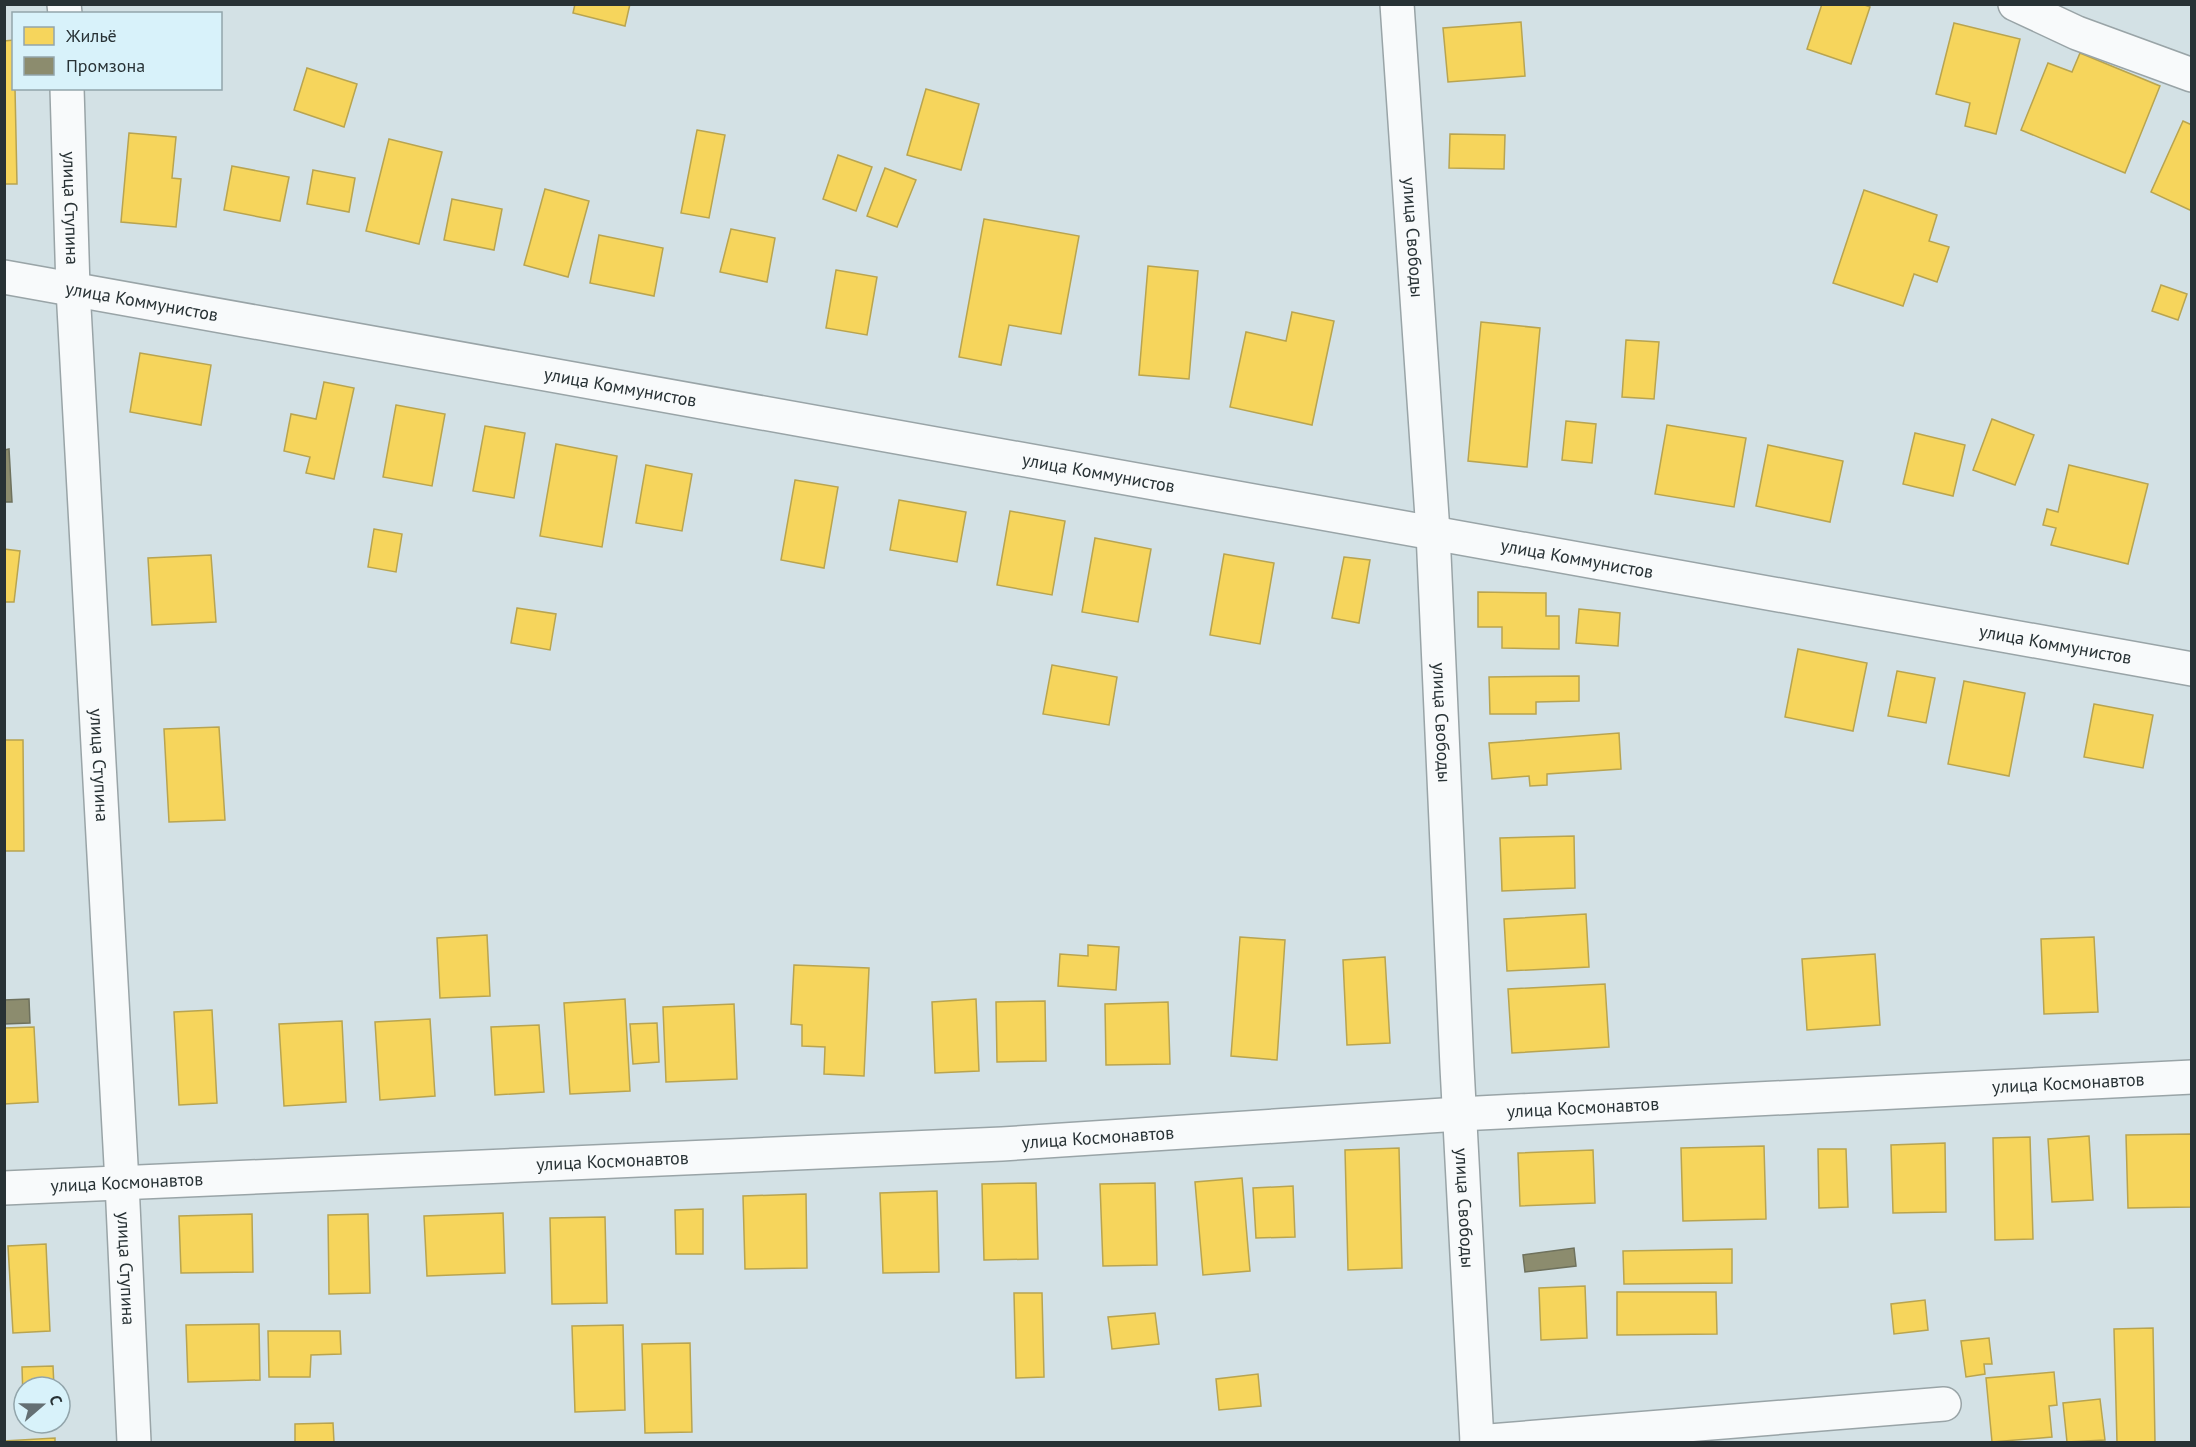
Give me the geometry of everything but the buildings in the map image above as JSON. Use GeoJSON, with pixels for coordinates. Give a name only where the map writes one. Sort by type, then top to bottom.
{"type":"FeatureCollection","features":[{"type":"Feature","properties":{"kind":"street","name":"улица Свободы"},"geometry":{"type":"LineString","coordinates":[[1397,4],[1433,532],[1459,1114],[1477,1442]]}},
{"type":"Feature","properties":{"kind":"street"},"geometry":{"type":"LineString","coordinates":[[2015,4],[2077,33],[2192,75]]}},
{"type":"Feature","properties":{"kind":"street","name":"улица Ступина"},"geometry":{"type":"LineString","coordinates":[[67,90],[73,289],[134,1443]]}},
{"type":"Feature","properties":{"kind":"street","name":"улица Коммунистов"},"geometry":{"type":"LineString","coordinates":[[4,277],[2192,669]]}},
{"type":"Feature","properties":{"kind":"street","name":"улица Космонавтов"},"geometry":{"type":"LineString","coordinates":[[4,1188],[1002,1144],[1459,1114],[2192,1077]]}},
{"type":"Feature","properties":{"kind":"street"},"geometry":{"type":"LineString","coordinates":[[1477,1442],[1944,1404]]}}]}
